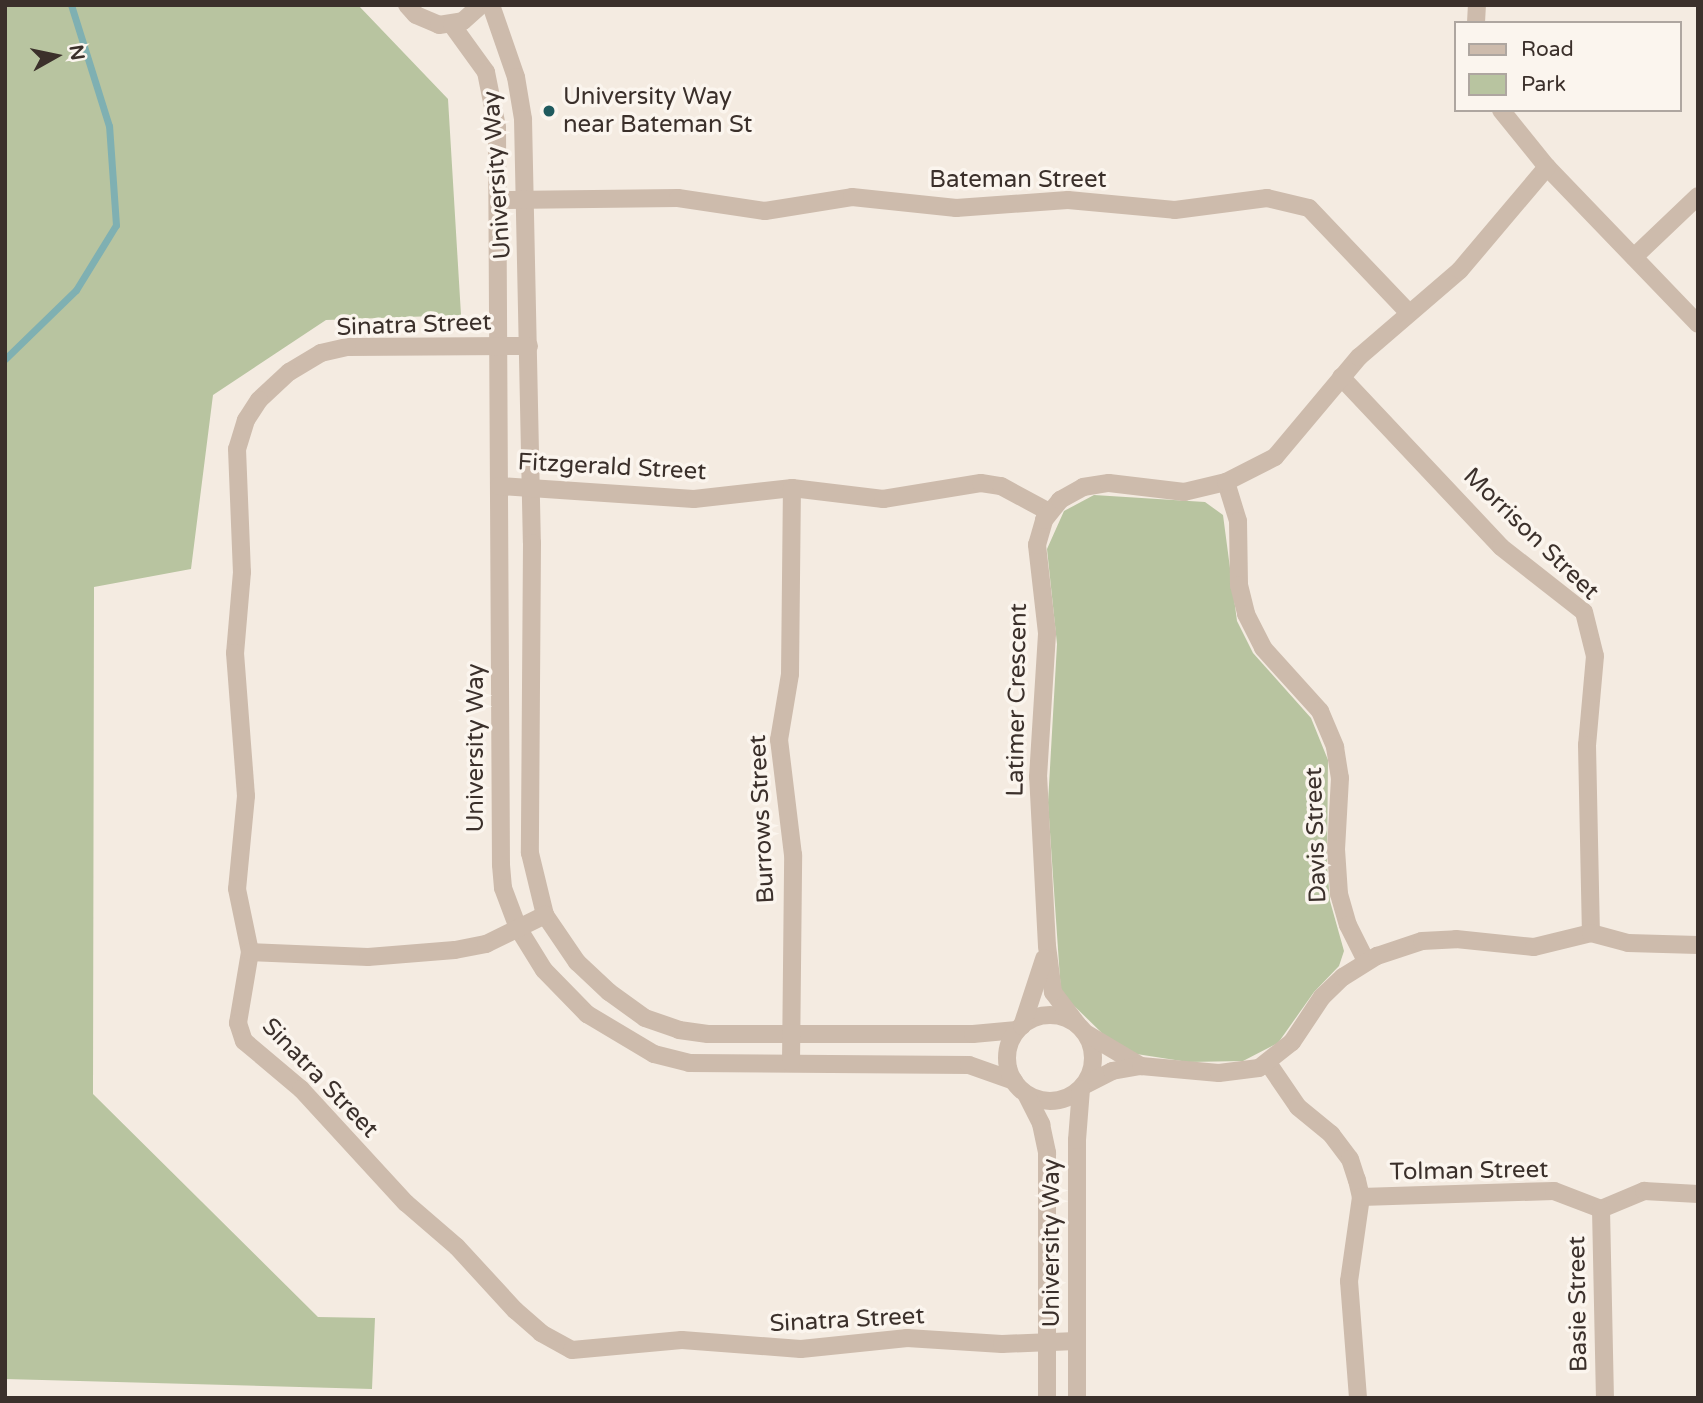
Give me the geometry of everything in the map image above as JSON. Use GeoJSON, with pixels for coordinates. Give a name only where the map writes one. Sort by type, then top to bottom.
{"type":"FeatureCollection","features":[{"type":"Feature","properties":{"kind":"street"},"geometry":{"type":"LineString","coordinates":[[407,5],[427,22],[452,25],[481,5]]}},
{"type":"Feature","properties":{"kind":"street","name":"University Way"},"geometry":{"type":"LineString","coordinates":[[491,5],[522,107],[527,200],[532,487],[530,853],[545,915],[577,962],[609,992],[658,1024],[708,1034],[1019,1028]]}},
{"type":"Feature","properties":{"kind":"street","name":"University Way"},"geometry":{"type":"LineString","coordinates":[[452,25],[473,48],[495,103],[498,200],[500,865],[503,888],[531,953],[587,1014],[631,1045],[689,1063],[969,1065],[1014,1081]]}},
{"type":"Feature","properties":{"kind":"street"},"geometry":{"type":"LineString","coordinates":[[1503,112],[1547,167],[1698,324]]}},
{"type":"Feature","properties":{"kind":"street","name":"Latimer Crescent"},"geometry":{"type":"LineString","coordinates":[[1081,1029],[1053,992],[1047,946],[1038,762],[1047,633],[1037,545],[1049,512],[1074,490],[1096,484],[1174,493],[1226,482],[1275,457],[1341,377],[1409,313],[1460,270],[1547,167]]}},
{"type":"Feature","properties":{"kind":"street"},"geometry":{"type":"LineString","coordinates":[[1634,257],[1698,196]]}},
{"type":"Feature","properties":{"kind":"street","name":"Bateman Street"},"geometry":{"type":"LineString","coordinates":[[498,200],[678,198],[765,211],[852,197],[956,208],[1068,200],[1175,210],[1267,198],[1310,208],[1409,313]]}},
{"type":"Feature","properties":{"kind":"street","name":"Sinatra Street"},"geometry":{"type":"LineString","coordinates":[[529,346],[347,347],[321,353],[289,372],[259,400],[246,419],[237,449],[243,572],[236,701],[246,796],[237,889],[250,953],[238,1023],[244,1041],[301,1089],[406,1203],[457,1247],[515,1310],[541,1333],[572,1350],[682,1340],[778,1349],[907,1338],[1076,1341]]}},
{"type":"Feature","properties":{"kind":"street","name":"Morrison Street"},"geometry":{"type":"LineString","coordinates":[[1341,377],[1502,547],[1584,612],[1595,656],[1587,746],[1591,933]]}},
{"type":"Feature","properties":{"kind":"street","name":"Davis Street"},"geometry":{"type":"LineString","coordinates":[[1226,482],[1238,521],[1239,585],[1246,614],[1263,648],[1320,711],[1335,747],[1340,778],[1336,849],[1339,894],[1348,925],[1366,961]]}},
{"type":"Feature","properties":{"kind":"street","name":"Fitzgerald Street"},"geometry":{"type":"LineString","coordinates":[[499,486],[694,499],[792,488],[883,499],[981,483],[1001,486],[1049,512]]}},
{"type":"Feature","properties":{"kind":"street","name":"Burrows Street"},"geometry":{"type":"LineString","coordinates":[[791,1063],[793,855],[779,740],[790,674],[792,488]]}},
{"type":"Feature","properties":{"kind":"street"},"geometry":{"type":"LineString","coordinates":[[250,953],[368,957],[455,950],[486,944],[545,915]]}},
{"type":"Feature","properties":{"kind":"street"},"geometry":{"type":"LineString","coordinates":[[1141,1066],[1081,1029],[1046,1015],[1019,1028],[1008,1055],[1014,1081],[1026,1094],[1055,1101],[1112,1071],[1141,1066],[1232,1073],[1268,1063],[1292,1042],[1328,990],[1366,961],[1432,940],[1534,947],[1591,933],[1628,943],[1698,945]]}},
{"type":"Feature","properties":{"kind":"street","name":"Latimer Crescent"},"geometry":{"type":"LineString","coordinates":[[1019,1028],[1035,994],[1047,946]]}},
{"type":"Feature","properties":{"kind":"street"},"geometry":{"type":"LineString","coordinates":[[1081,1029],[1093,1063],[1082,1087]]}},
{"type":"Feature","properties":{"kind":"street"},"geometry":{"type":"LineString","coordinates":[[1268,1063],[1298,1107],[1331,1134],[1350,1159],[1361,1198],[1349,1280],[1358,1398]]}},
{"type":"Feature","properties":{"kind":"street","name":"University Way"},"geometry":{"type":"LineString","coordinates":[[1077,1398],[1082,1087]]}},
{"type":"Feature","properties":{"kind":"street","name":"University Way"},"geometry":{"type":"LineString","coordinates":[[1026,1094],[1041,1124],[1047,1153],[1047,1398]]}},
{"type":"Feature","properties":{"kind":"street","name":"Tolman Street"},"geometry":{"type":"LineString","coordinates":[[1361,1198],[1554,1191],[1601,1209]]}},
{"type":"Feature","properties":{"kind":"street"},"geometry":{"type":"LineString","coordinates":[[1601,1209],[1644,1191],[1698,1194]]}},
{"type":"Feature","properties":{"kind":"street","name":"Basie Street"},"geometry":{"type":"LineString","coordinates":[[1601,1209],[1605,1398]]}},
{"type":"Feature","properties":{"kind":"green space"},"geometry":{"type":"Polygon","coordinates":[[[5,5],[358,5],[448,99],[461,315],[326,320],[213,395],[191,569],[94,587],[93,1094],[318,1317],[375,1318],[372,1389],[5,1379],[5,5]]]}},
{"type":"Feature","properties":{"kind":"green space"},"geometry":{"type":"Polygon","coordinates":[[[1094,495],[1205,502],[1223,515],[1237,621],[1253,653],[1311,718],[1328,760],[1327,866],[1330,901],[1344,951],[1339,966],[1314,992],[1278,1043],[1243,1061],[1188,1062],[1130,1053],[1105,1036],[1061,993],[1048,803],[1057,644],[1047,549],[1064,511],[1094,495]]]}},
{"type":"Feature","properties":{"kind":"waterway"},"geometry":{"type":"LineString","coordinates":[[5,359],[76,290],[116,225],[109,126],[71,5]]}},
{"type":"Feature","properties":{"kind":"place","name":"University Way near Bateman St"},"geometry":{"type":"Point","coordinates":[549,111]}}]}
